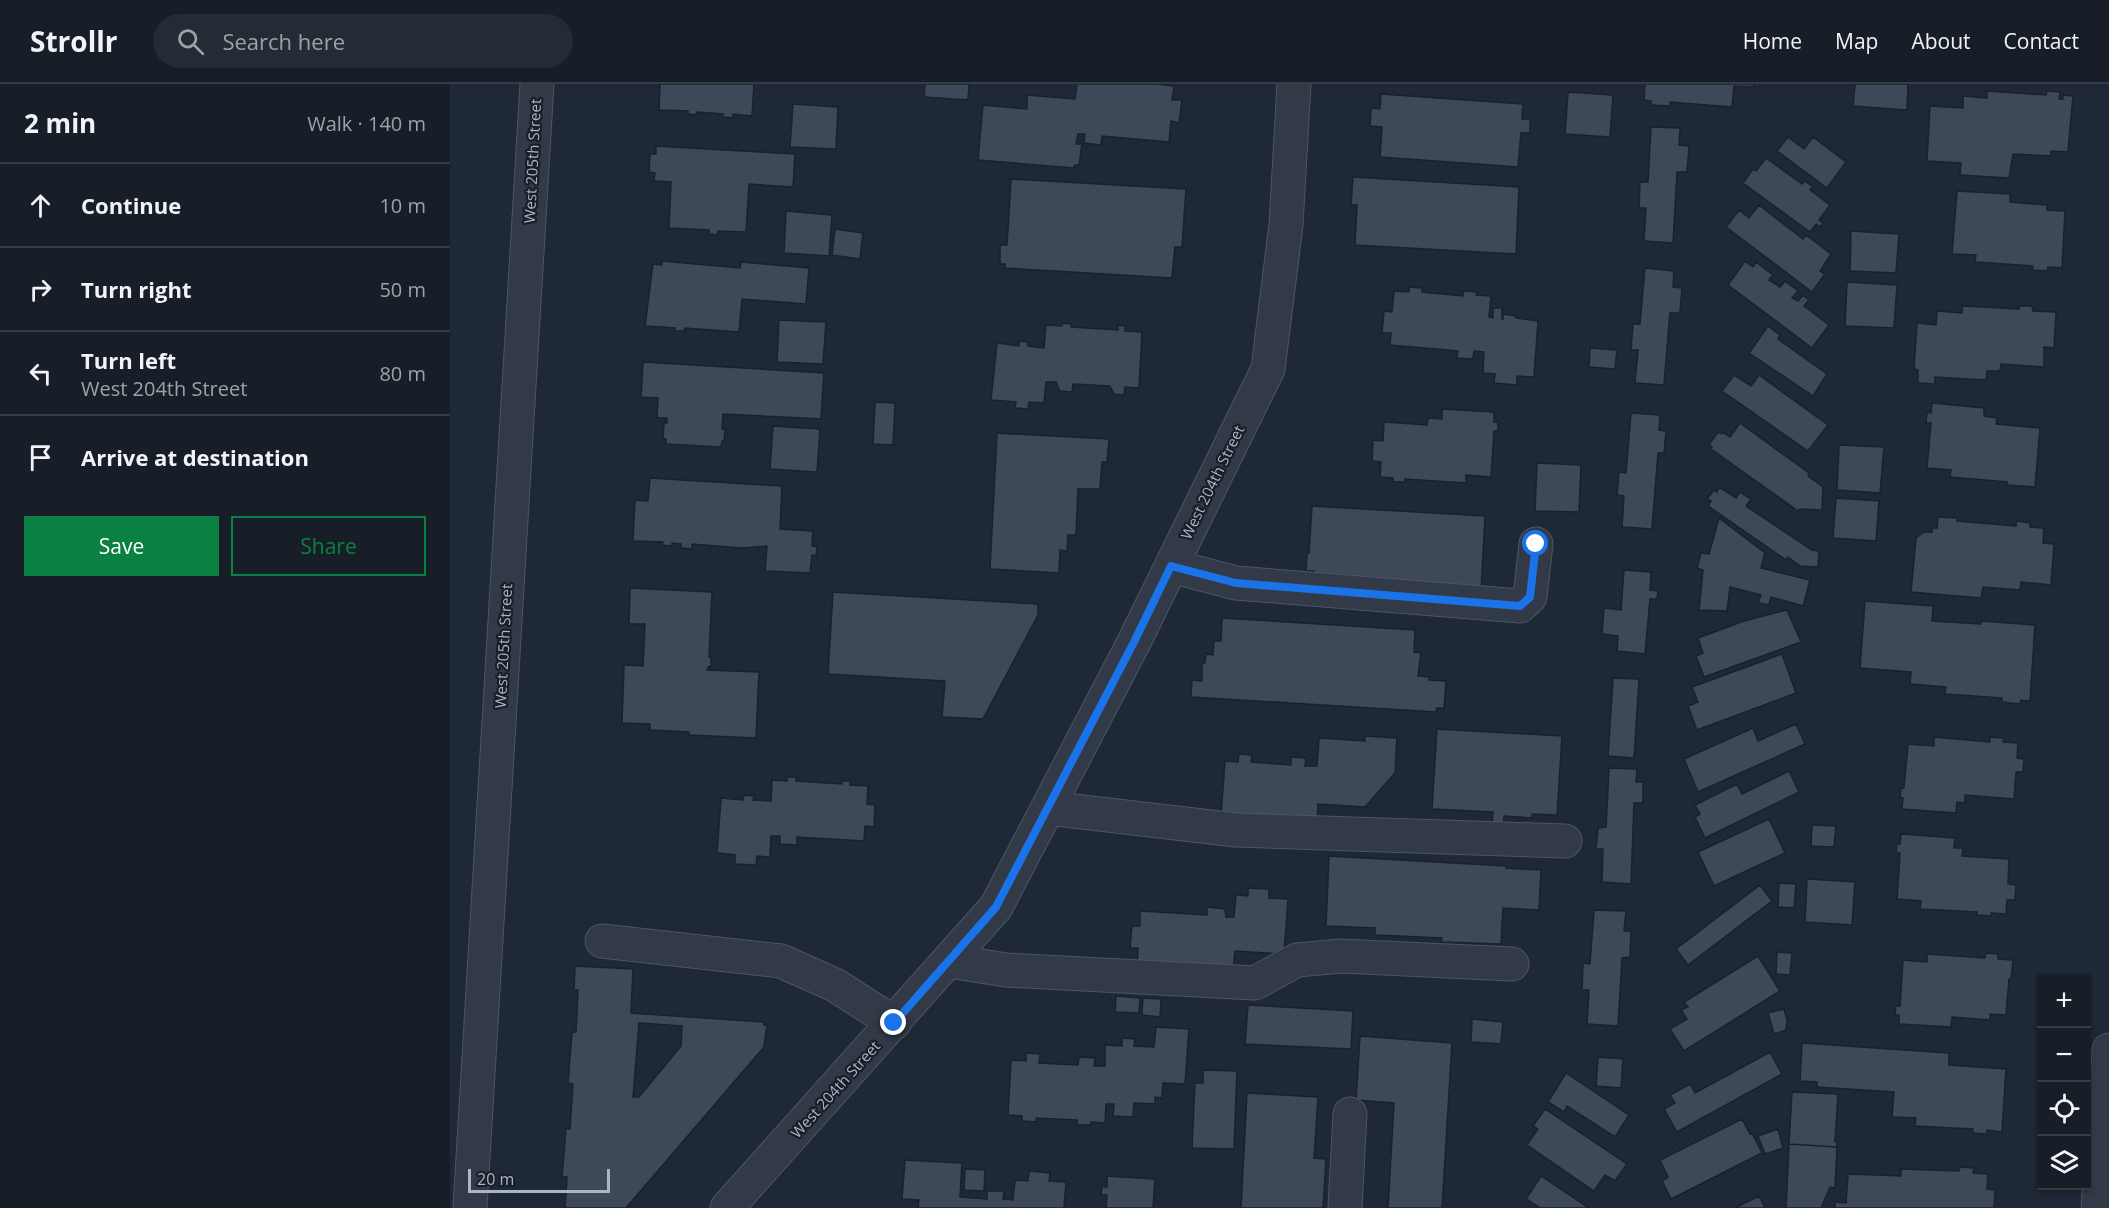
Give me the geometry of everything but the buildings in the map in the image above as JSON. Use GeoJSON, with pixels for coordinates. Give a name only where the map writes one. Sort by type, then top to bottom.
{"type":"FeatureCollection","features":[{"type":"Feature","properties":{"kind":"street","name":"West 205th Street"},"geometry":{"type":"LineString","coordinates":[[470,1208],[537,84]]}},
{"type":"Feature","properties":{"kind":"street","name":"West 204th Street"},"geometry":{"type":"LineString","coordinates":[[727,1208],[996,907],[1134,642],[1268,369],[1286,225],[1294,84]]}},
{"type":"Feature","properties":{"kind":"street"},"geometry":{"type":"LineString","coordinates":[[1171,566],[1236,583],[1520,606],[1530,597],[1536,544]]}},
{"type":"Feature","properties":{"kind":"street"},"geometry":{"type":"LineString","coordinates":[[1048,808],[1236,830],[1565,841]]}},
{"type":"Feature","properties":{"kind":"street"},"geometry":{"type":"LineString","coordinates":[[602,941],[781,961],[835,985],[894,1023]]}},
{"type":"Feature","properties":{"kind":"street"},"geometry":{"type":"LineString","coordinates":[[949,961],[1027,972],[1255,982],[1297,960],[1341,956],[1512,964]]}},
{"type":"Feature","properties":{"kind":"street"},"geometry":{"type":"LineString","coordinates":[[2098,1208],[2109,1050]]}},
{"type":"Feature","properties":{"kind":"street"},"geometry":{"type":"LineString","coordinates":[[1345,1208],[1350,1114]]}},
{"type":"Feature","properties":{"kind":"route"},"geometry":{"type":"LineString","coordinates":[[894,1023],[996,907],[1171,566],[1236,583],[1520,606],[1530,597],[1536,544]]}}]}
